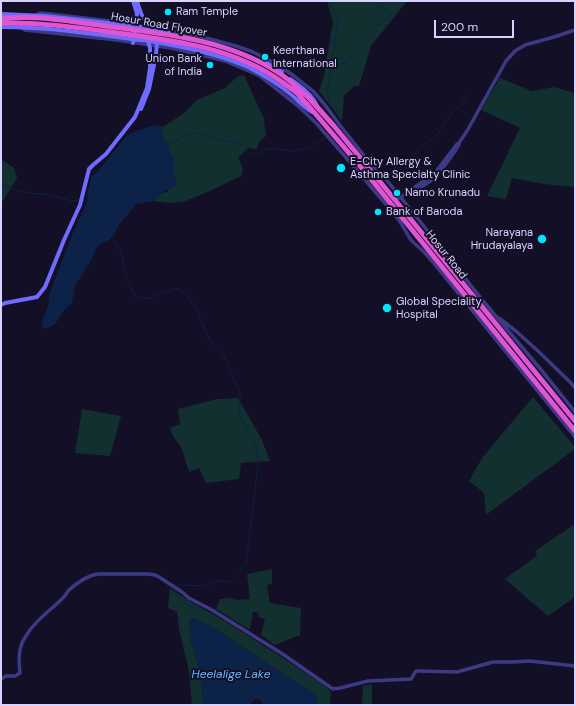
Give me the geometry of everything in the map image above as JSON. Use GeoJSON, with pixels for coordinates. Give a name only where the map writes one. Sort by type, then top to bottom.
{"type":"FeatureCollection","features":[{"type":"Feature","properties":{"kind":"highway","name":"Hosur Road Flyover"},"geometry":{"type":"LineString","coordinates":[[1,18],[40,18],[75,22],[159,33],[214,45],[242,55],[283,76],[309,98],[317,111]]}},
{"type":"Feature","properties":{"kind":"highway","name":"Hosur Road Flyover"},"geometry":{"type":"LineString","coordinates":[[1,23],[34,23],[93,30],[180,42],[218,51],[253,65],[272,75],[317,111]]}},
{"type":"Feature","properties":{"kind":"highway","name":"Hosur Road"},"geometry":{"type":"LineString","coordinates":[[317,111],[575,431]]}},
{"type":"Feature","properties":{"kind":"highway","name":"Hosur Road"},"geometry":{"type":"LineString","coordinates":[[334,131],[398,198],[562,400],[575,421]]}},
{"type":"Feature","properties":{"kind":"main road"},"geometry":{"type":"LineString","coordinates":[[133,1],[136,14],[134,41]]}},
{"type":"Feature","properties":{"kind":"main road"},"geometry":{"type":"LineString","coordinates":[[1,305],[37,297],[45,287],[82,200],[89,170],[106,154],[142,107],[149,89],[158,44],[154,28],[146,22],[140,12],[137,1]]}},
{"type":"Feature","properties":{"kind":"main road"},"geometry":{"type":"LineString","coordinates":[[1,14],[36,15],[111,24],[136,25],[193,37],[252,54],[297,83],[315,101],[317,111],[306,109],[283,88],[258,72],[219,56],[158,44],[134,41],[110,35],[20,27],[1,27]]}},
{"type":"Feature","properties":{"kind":"main road"},"geometry":{"type":"LineString","coordinates":[[110,35],[111,24]]}},
{"type":"Feature","properties":{"kind":"main road"},"geometry":{"type":"LineString","coordinates":[[135,117],[147,88],[150,68],[149,43]]}},
{"type":"Feature","properties":{"kind":"main road"},"geometry":{"type":"LineString","coordinates":[[219,56],[222,45]]}},
{"type":"Feature","properties":{"kind":"street"},"geometry":{"type":"LineString","coordinates":[[36,15],[40,13],[136,25]]}},
{"type":"Feature","properties":{"kind":"street"},"geometry":{"type":"LineString","coordinates":[[20,27],[26,30],[134,41]]}},
{"type":"Feature","properties":{"kind":"street"},"geometry":{"type":"LineString","coordinates":[[154,28],[195,35],[236,46],[278,65],[313,92],[325,105],[334,131],[399,220],[411,240],[432,261],[575,437]]}},
{"type":"Feature","properties":{"kind":"street"},"geometry":{"type":"LineString","coordinates":[[575,30],[525,45],[515,51],[506,61],[467,131],[437,172],[408,193],[398,198],[429,233],[532,359],[562,400],[575,412]]}},
{"type":"Feature","properties":{"kind":"street"},"geometry":{"type":"LineString","coordinates":[[158,44],[215,58],[260,76],[297,105],[317,124],[334,131]]}},
{"type":"Feature","properties":{"kind":"street"},"geometry":{"type":"LineString","coordinates":[[498,318],[503,320],[538,351],[575,388]]}},
{"type":"Feature","properties":{"kind":"street"},"geometry":{"type":"LineString","coordinates":[[1,679],[6,676],[15,676],[20,674],[19,654],[22,643],[34,625],[73,587],[94,574],[155,575],[182,592],[188,598],[212,610],[281,653],[333,689],[368,681],[411,679],[416,671],[457,672],[493,662],[530,661],[575,666]]}},
{"type":"Feature","properties":{"kind":"green space"},"geometry":{"type":"Polygon","coordinates":[[[327,1],[407,1],[371,46],[359,86],[354,86],[344,96],[342,121],[319,91],[324,76],[333,22],[327,1]]]}},
{"type":"Feature","properties":{"kind":"green space"},"geometry":{"type":"Polygon","coordinates":[[[244,75],[264,119],[266,136],[259,142],[257,149],[248,148],[238,158],[243,169],[241,176],[183,202],[169,203],[154,201],[160,194],[169,190],[174,174],[174,159],[169,151],[168,145],[162,137],[161,126],[163,127],[184,113],[197,100],[225,88],[237,77],[244,75]]]}},
{"type":"Feature","properties":{"kind":"green space"},"geometry":{"type":"Polygon","coordinates":[[[500,78],[532,91],[554,87],[575,93],[575,187],[544,184],[512,178],[506,199],[487,196],[520,128],[481,110],[500,78]]]}},
{"type":"Feature","properties":{"kind":"green space"},"geometry":{"type":"Polygon","coordinates":[[[1,159],[14,168],[17,178],[1,203],[1,159]]]}},
{"type":"Feature","properties":{"kind":"green space"},"geometry":{"type":"Polygon","coordinates":[[[533,397],[575,447],[575,449],[486,515],[484,493],[469,481],[482,458],[533,397]]]}},
{"type":"Feature","properties":{"kind":"green space"},"geometry":{"type":"Polygon","coordinates":[[[238,398],[262,440],[270,461],[241,463],[239,479],[206,483],[199,468],[189,472],[182,449],[172,434],[170,428],[180,424],[178,409],[217,399],[238,398]]]}},
{"type":"Feature","properties":{"kind":"green space"},"geometry":{"type":"Polygon","coordinates":[[[82,409],[121,416],[110,456],[75,453],[82,409]]]}},
{"type":"Feature","properties":{"kind":"green space"},"geometry":{"type":"Polygon","coordinates":[[[575,524],[575,597],[548,616],[505,579],[537,556],[535,551],[575,524]]]}},
{"type":"Feature","properties":{"kind":"green space"},"geometry":{"type":"Polygon","coordinates":[[[272,569],[272,584],[267,585],[270,603],[301,608],[300,635],[275,645],[261,635],[265,619],[258,617],[259,613],[253,612],[250,630],[216,609],[220,599],[250,599],[247,574],[272,569]]]}},
{"type":"Feature","properties":{"kind":"green space"},"geometry":{"type":"Polygon","coordinates":[[[170,588],[191,602],[225,621],[325,686],[331,692],[330,705],[316,705],[316,695],[210,626],[192,618],[189,623],[192,645],[199,667],[204,705],[192,705],[189,671],[179,629],[177,612],[168,608],[170,588]]]}},
{"type":"Feature","properties":{"kind":"green space"},"geometry":{"type":"Polygon","coordinates":[[[372,684],[372,705],[362,705],[363,686],[372,684]]]}},
{"type":"Feature","properties":{"kind":"water"},"geometry":{"type":"Polygon","coordinates":[[[156,125],[161,126],[163,137],[174,159],[174,174],[177,184],[164,191],[159,198],[154,201],[136,204],[123,219],[112,237],[96,248],[80,279],[76,283],[72,303],[64,310],[56,323],[43,329],[42,321],[47,309],[49,295],[72,235],[88,200],[87,195],[91,177],[99,170],[126,136],[136,131],[156,125]]]}},
{"type":"Feature","properties":{"kind":"water","name":"Heelalige Lake"},"geometry":{"type":"Polygon","coordinates":[[[192,618],[210,626],[316,695],[316,705],[263,705],[261,701],[256,699],[252,701],[250,705],[204,705],[199,667],[192,645],[189,623],[192,618]]]}},
{"type":"Feature","properties":{"kind":"waterway"},"geometry":{"type":"LineString","coordinates":[[329,1],[338,20],[332,66]]}},
{"type":"Feature","properties":{"kind":"waterway"},"geometry":{"type":"LineString","coordinates":[[336,126],[340,121],[339,117],[328,98],[328,84],[332,66],[347,62],[363,40],[378,25],[386,20],[390,13],[378,4],[379,1]]}},
{"type":"Feature","properties":{"kind":"waterway"},"geometry":{"type":"LineString","coordinates":[[387,177],[438,134],[454,110],[463,102],[468,93]]}},
{"type":"Feature","properties":{"kind":"waterway"},"geometry":{"type":"LineString","coordinates":[[168,145],[188,134],[198,133],[221,141],[238,143],[251,154],[258,154],[271,148],[290,151],[304,149],[326,137]]}},
{"type":"Feature","properties":{"kind":"waterway"},"geometry":{"type":"LineString","coordinates":[[1,184],[21,192],[51,195],[71,201],[80,200]]}},
{"type":"Feature","properties":{"kind":"waterway"},"geometry":{"type":"LineString","coordinates":[[83,200],[88,200]]}},
{"type":"Feature","properties":{"kind":"waterway"},"geometry":{"type":"LineString","coordinates":[[112,237],[116,241],[120,251],[127,278],[135,296],[149,298],[175,289],[180,290],[187,296],[197,310],[209,339],[223,354],[240,393],[240,416],[257,448],[258,466],[246,564],[229,582],[216,581],[205,586],[181,585],[178,588]]}},
{"type":"Feature","properties":{"kind":"waterway"},"geometry":{"type":"LineString","coordinates":[[176,590],[175,592],[179,599],[195,609]]}},
{"type":"Feature","properties":{"kind":"place","name":"Ram Temple"},"geometry":{"type":"Point","coordinates":[168,12]}},
{"type":"Feature","properties":{"kind":"place","name":"Keerthana International"},"geometry":{"type":"Point","coordinates":[265,57]}},
{"type":"Feature","properties":{"kind":"place","name":"Union Bank of India"},"geometry":{"type":"Point","coordinates":[210,65]}},
{"type":"Feature","properties":{"kind":"place","name":"E-City Allergy & Asthma Specialty Clinic"},"geometry":{"type":"Point","coordinates":[341,168]}},
{"type":"Feature","properties":{"kind":"place","name":"Namo Krunadu"},"geometry":{"type":"Point","coordinates":[397,193]}},
{"type":"Feature","properties":{"kind":"place","name":"Bank of Baroda"},"geometry":{"type":"Point","coordinates":[378,212]}},
{"type":"Feature","properties":{"kind":"place","name":"Narayana Hrudayalaya"},"geometry":{"type":"Point","coordinates":[542,239]}},
{"type":"Feature","properties":{"kind":"place","name":"Global Speciality Hospital"},"geometry":{"type":"Point","coordinates":[387,308]}}]}
